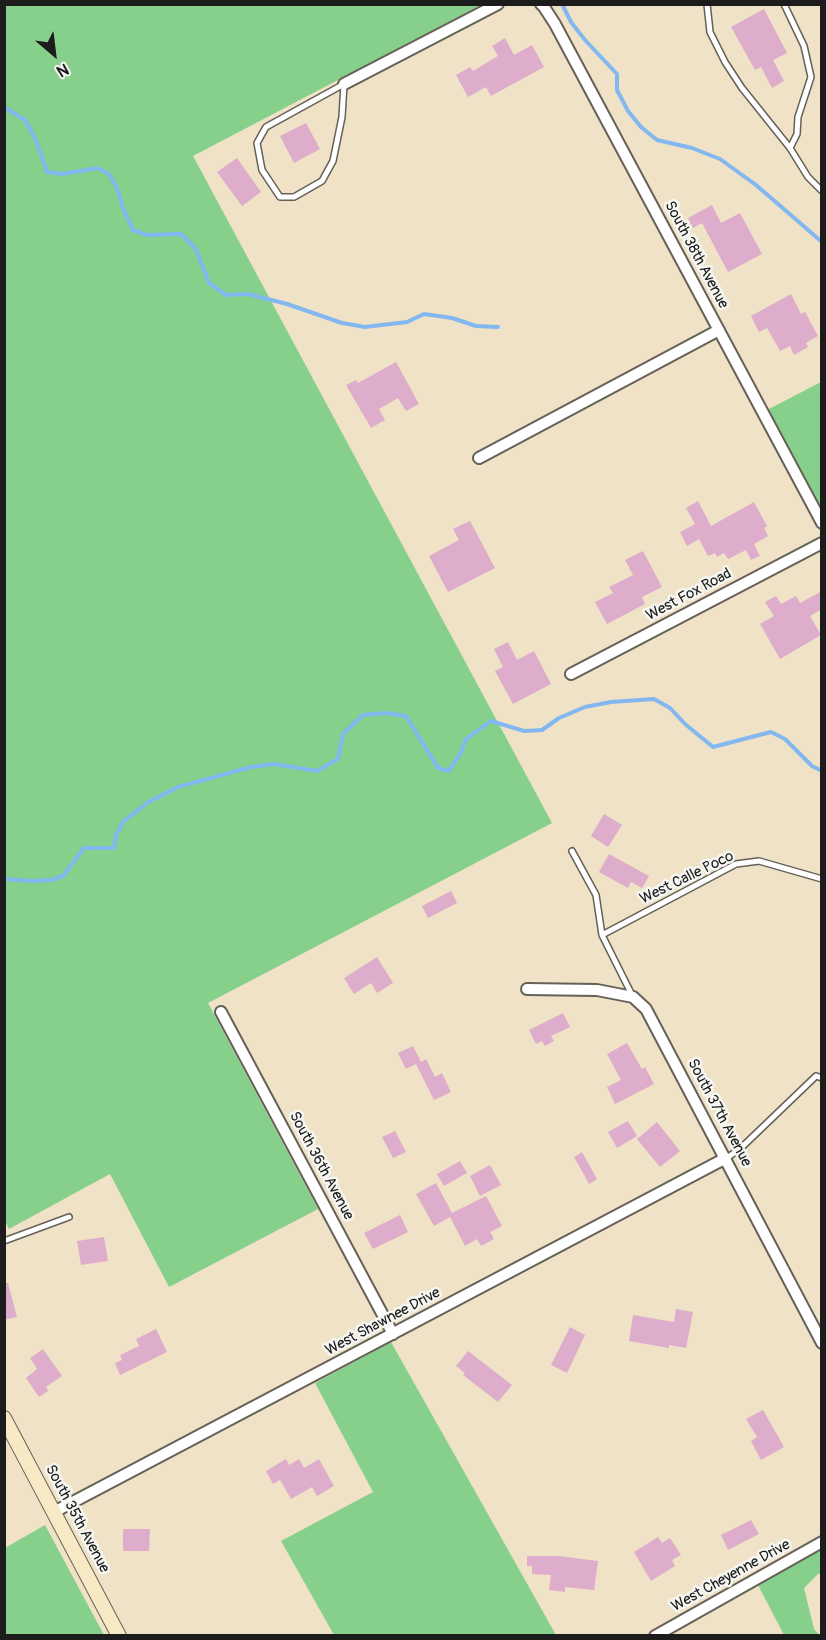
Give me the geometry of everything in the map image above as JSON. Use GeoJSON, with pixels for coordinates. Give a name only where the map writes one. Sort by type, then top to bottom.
{"type":"FeatureCollection","features":[{"type":"Feature","properties":{"kind":"street"},"geometry":{"type":"LineString","coordinates":[[344,84],[498,4]]}},
{"type":"Feature","properties":{"kind":"street","name":"South 38th Avenue"},"geometry":{"type":"LineString","coordinates":[[541,4],[555,24],[822,523]]}},
{"type":"Feature","properties":{"kind":"street"},"geometry":{"type":"LineString","coordinates":[[479,458],[720,330]]}},
{"type":"Feature","properties":{"kind":"street","name":"West Fox Road"},"geometry":{"type":"LineString","coordinates":[[571,674],[822,543]]}},
{"type":"Feature","properties":{"kind":"street"},"geometry":{"type":"LineString","coordinates":[[527,989],[597,990],[633,997]]}},
{"type":"Feature","properties":{"kind":"street","name":"South 37th Avenue"},"geometry":{"type":"LineString","coordinates":[[633,997],[646,1009],[822,1343]]}},
{"type":"Feature","properties":{"kind":"street","name":"South 36th Avenue"},"geometry":{"type":"LineString","coordinates":[[221,1012],[393,1334]]}},
{"type":"Feature","properties":{"kind":"street","name":"West Shawnee Drive"},"geometry":{"type":"LineString","coordinates":[[54,1512],[726,1158]]}},
{"type":"Feature","properties":{"kind":"street","name":"South 35th Avenue"},"geometry":{"type":"LineString","coordinates":[[4,1418],[119,1635]]}},
{"type":"Feature","properties":{"kind":"street","name":"West Cheyenne Drive"},"geometry":{"type":"LineString","coordinates":[[654,1635],[822,1542]]}},
{"type":"Feature","properties":{"kind":"lane"},"geometry":{"type":"LineString","coordinates":[[707,4],[710,32],[716,46],[742,88],[790,148],[808,177],[822,191]]}},
{"type":"Feature","properties":{"kind":"lane"},"geometry":{"type":"LineString","coordinates":[[784,4],[804,46],[810,77],[798,117],[797,134],[790,148]]}},
{"type":"Feature","properties":{"kind":"lane"},"geometry":{"type":"LineString","coordinates":[[344,84],[342,117],[333,161],[322,181],[294,197],[280,197],[262,170],[257,143],[266,127],[344,84]]}},
{"type":"Feature","properties":{"kind":"lane"},"geometry":{"type":"LineString","coordinates":[[572,851],[596,895],[602,935],[633,997]]}},
{"type":"Feature","properties":{"kind":"lane","name":"West Calle Poco"},"geometry":{"type":"LineString","coordinates":[[602,935],[736,864],[759,861],[822,879]]}},
{"type":"Feature","properties":{"kind":"lane"},"geometry":{"type":"LineString","coordinates":[[726,1158],[742,1147],[822,1072]]}},
{"type":"Feature","properties":{"kind":"lane"},"geometry":{"type":"LineString","coordinates":[[4,1241],[69,1217]]}},
{"type":"Feature","properties":{"kind":"green space"},"geometry":{"type":"Polygon","coordinates":[[[4,5],[481,5],[193,156],[552,823],[208,1003],[318,1209],[169,1287],[110,1174],[9,1229],[5,1221],[4,5]]]}},
{"type":"Feature","properties":{"kind":"green space"},"geometry":{"type":"Polygon","coordinates":[[[821,382],[821,510],[767,410],[821,382]]]}},
{"type":"Feature","properties":{"kind":"green space"},"geometry":{"type":"Polygon","coordinates":[[[391,1342],[556,1635],[334,1635],[281,1541],[373,1492],[315,1383],[391,1342]]]}},
{"type":"Feature","properties":{"kind":"green space"},"geometry":{"type":"Polygon","coordinates":[[[45,1525],[104,1635],[5,1635],[5,1548],[45,1525]]]}},
{"type":"Feature","properties":{"kind":"green space"},"geometry":{"type":"Polygon","coordinates":[[[821,1548],[821,1574],[818,1574],[804,1588],[814,1629],[819,1635],[784,1635],[757,1583],[821,1548]]]}},
{"type":"Feature","properties":{"kind":"building"},"geometry":{"type":"Polygon","coordinates":[[[764,9],[787,53],[773,60],[784,81],[772,88],[761,67],[755,70],[731,27],[764,9]]]}},
{"type":"Feature","properties":{"kind":"building"},"geometry":{"type":"Polygon","coordinates":[[[505,38],[514,55],[532,45],[544,67],[491,96],[486,87],[468,97],[456,75],[470,67],[473,71],[498,56],[492,46],[505,38]]]}},
{"type":"Feature","properties":{"kind":"building"},"geometry":{"type":"Polygon","coordinates":[[[306,123],[320,149],[294,163],[280,136],[306,123]]]}},
{"type":"Feature","properties":{"kind":"building"},"geometry":{"type":"Polygon","coordinates":[[[237,158],[261,192],[242,206],[217,172],[237,158]]]}},
{"type":"Feature","properties":{"kind":"building"},"geometry":{"type":"Polygon","coordinates":[[[712,205],[721,223],[740,213],[762,254],[728,272],[702,223],[693,228],[688,218],[712,205]]]}},
{"type":"Feature","properties":{"kind":"building"},"geometry":{"type":"Polygon","coordinates":[[[791,294],[801,314],[805,312],[818,336],[806,343],[808,347],[794,355],[790,346],[780,351],[767,328],[759,332],[751,316],[791,294]]]}},
{"type":"Feature","properties":{"kind":"building"},"geometry":{"type":"Polygon","coordinates":[[[396,362],[419,404],[406,411],[398,398],[379,409],[385,420],[371,428],[346,385],[356,380],[358,383],[396,362]]]}},
{"type":"Feature","properties":{"kind":"building"},"geometry":{"type":"Polygon","coordinates":[[[698,501],[711,526],[754,502],[767,526],[764,528],[768,536],[754,544],[760,556],[751,560],[746,550],[728,559],[724,553],[717,557],[715,553],[708,556],[699,539],[687,546],[680,532],[695,524],[686,508],[698,501]]]}},
{"type":"Feature","properties":{"kind":"building"},"geometry":{"type":"Polygon","coordinates":[[[470,521],[495,568],[448,592],[429,556],[459,540],[453,529],[470,521]]]}},
{"type":"Feature","properties":{"kind":"building"},"geometry":{"type":"Polygon","coordinates":[[[643,551],[662,587],[642,597],[645,604],[607,624],[595,602],[613,593],[609,587],[633,575],[625,560],[643,551]]]}},
{"type":"Feature","properties":{"kind":"building"},"geometry":{"type":"Polygon","coordinates":[[[822,591],[822,609],[810,616],[821,635],[780,659],[760,624],[774,616],[765,602],[776,596],[781,604],[796,596],[800,603],[822,591]]]}},
{"type":"Feature","properties":{"kind":"building"},"geometry":{"type":"Polygon","coordinates":[[[508,642],[517,660],[534,651],[551,684],[513,704],[495,671],[503,667],[494,649],[508,642]]]}},
{"type":"Feature","properties":{"kind":"building"},"geometry":{"type":"Polygon","coordinates":[[[604,814],[622,825],[608,847],[591,836],[604,814]]]}},
{"type":"Feature","properties":{"kind":"building"},"geometry":{"type":"Polygon","coordinates":[[[609,854],[649,876],[642,888],[631,882],[628,888],[599,872],[609,854]]]}},
{"type":"Feature","properties":{"kind":"building"},"geometry":{"type":"Polygon","coordinates":[[[451,891],[457,903],[428,918],[422,906],[451,891]]]}},
{"type":"Feature","properties":{"kind":"building"},"geometry":{"type":"Polygon","coordinates":[[[377,957],[393,983],[377,993],[371,983],[354,994],[344,978],[377,957]]]}},
{"type":"Feature","properties":{"kind":"building"},"geometry":{"type":"Polygon","coordinates":[[[563,1013],[570,1027],[551,1036],[554,1041],[545,1046],[542,1041],[536,1044],[529,1030],[563,1013]]]}},
{"type":"Feature","properties":{"kind":"building"},"geometry":{"type":"Polygon","coordinates":[[[627,1043],[642,1069],[645,1067],[654,1084],[615,1104],[607,1087],[621,1080],[607,1054],[627,1043]]]}},
{"type":"Feature","properties":{"kind":"building"},"geometry":{"type":"Polygon","coordinates":[[[413,1046],[421,1062],[426,1059],[435,1077],[442,1073],[451,1092],[434,1100],[416,1064],[406,1069],[398,1053],[413,1046]]]}},
{"type":"Feature","properties":{"kind":"building"},"geometry":{"type":"Polygon","coordinates":[[[628,1121],[637,1136],[617,1148],[608,1132],[628,1121]]]}},
{"type":"Feature","properties":{"kind":"building"},"geometry":{"type":"Polygon","coordinates":[[[657,1122],[680,1151],[660,1167],[637,1139],[657,1122]]]}},
{"type":"Feature","properties":{"kind":"building"},"geometry":{"type":"Polygon","coordinates":[[[395,1131],[406,1152],[393,1158],[382,1137],[395,1131]]]}},
{"type":"Feature","properties":{"kind":"building"},"geometry":{"type":"Polygon","coordinates":[[[582,1152],[597,1179],[589,1184],[574,1157],[582,1152]]]}},
{"type":"Feature","properties":{"kind":"building"},"geometry":{"type":"Polygon","coordinates":[[[460,1161],[467,1173],[444,1186],[437,1174],[460,1161]]]}},
{"type":"Feature","properties":{"kind":"building"},"geometry":{"type":"Polygon","coordinates":[[[490,1165],[501,1185],[480,1196],[470,1176],[490,1165]]]}},
{"type":"Feature","properties":{"kind":"building"},"geometry":{"type":"Polygon","coordinates":[[[436,1183],[452,1213],[486,1196],[502,1226],[490,1232],[494,1239],[481,1246],[477,1239],[465,1246],[450,1217],[434,1226],[416,1194],[436,1183]]]}},
{"type":"Feature","properties":{"kind":"building"},"geometry":{"type":"Polygon","coordinates":[[[400,1215],[408,1232],[373,1249],[364,1233],[400,1215]]]}},
{"type":"Feature","properties":{"kind":"building"},"geometry":{"type":"Polygon","coordinates":[[[104,1237],[108,1261],[81,1265],[77,1241],[104,1237]]]}},
{"type":"Feature","properties":{"kind":"building"},"geometry":{"type":"Polygon","coordinates":[[[4,1283],[8,1283],[17,1317],[4,1320],[4,1283]]]}},
{"type":"Feature","properties":{"kind":"building"},"geometry":{"type":"Polygon","coordinates":[[[676,1309],[693,1312],[686,1348],[669,1345],[669,1348],[629,1341],[633,1315],[674,1322],[676,1309]]]}},
{"type":"Feature","properties":{"kind":"building"},"geometry":{"type":"Polygon","coordinates":[[[570,1327],[585,1335],[567,1373],[551,1365],[570,1327]]]}},
{"type":"Feature","properties":{"kind":"building"},"geometry":{"type":"Polygon","coordinates":[[[156,1329],[167,1352],[120,1375],[115,1363],[122,1360],[120,1355],[139,1346],[136,1339],[156,1329]]]}},
{"type":"Feature","properties":{"kind":"building"},"geometry":{"type":"Polygon","coordinates":[[[43,1349],[62,1376],[46,1387],[48,1391],[39,1397],[26,1378],[37,1369],[30,1358],[43,1349]]]}},
{"type":"Feature","properties":{"kind":"building"},"geometry":{"type":"Polygon","coordinates":[[[468,1351],[512,1385],[498,1402],[463,1375],[465,1373],[456,1366],[468,1351]]]}},
{"type":"Feature","properties":{"kind":"building"},"geometry":{"type":"Polygon","coordinates":[[[763,1410],[784,1447],[761,1460],[751,1441],[757,1437],[746,1419],[763,1410]]]}},
{"type":"Feature","properties":{"kind":"building"},"geometry":{"type":"Polygon","coordinates":[[[286,1459],[289,1465],[299,1459],[304,1468],[319,1459],[334,1486],[317,1496],[312,1487],[291,1499],[280,1480],[273,1484],[266,1471],[286,1459]]]}},
{"type":"Feature","properties":{"kind":"building"},"geometry":{"type":"Polygon","coordinates":[[[751,1520],[759,1534],[728,1550],[721,1535],[751,1520]]]}},
{"type":"Feature","properties":{"kind":"building"},"geometry":{"type":"Polygon","coordinates":[[[123,1529],[150,1529],[149,1551],[123,1551],[123,1529]]]}},
{"type":"Feature","properties":{"kind":"building"},"geometry":{"type":"Polygon","coordinates":[[[658,1537],[662,1543],[670,1538],[681,1555],[672,1560],[675,1566],[651,1581],[634,1552],[658,1537]]]}},
{"type":"Feature","properties":{"kind":"building"},"geometry":{"type":"Polygon","coordinates":[[[527,1556],[558,1556],[598,1561],[594,1590],[565,1587],[565,1592],[549,1590],[551,1575],[532,1574],[532,1566],[527,1566],[527,1556]]]}},
{"type":"Feature","properties":{"kind":"waterway"},"geometry":{"type":"LineString","coordinates":[[562,4],[571,22],[585,40],[617,74],[617,90],[628,111],[641,127],[657,140],[692,148],[720,159],[756,185],[822,242]]}},
{"type":"Feature","properties":{"kind":"waterway"},"geometry":{"type":"LineString","coordinates":[[4,107],[25,120],[36,140],[47,172],[62,174],[98,168],[109,174],[117,188],[133,230],[147,235],[181,234],[196,249],[209,283],[226,295],[248,294],[287,304],[342,323],[365,327],[407,322],[424,314],[452,318],[476,326],[498,327]]}},
{"type":"Feature","properties":{"kind":"waterway"},"geometry":{"type":"LineString","coordinates":[[4,879],[33,881],[51,880],[63,876],[84,848],[114,848],[116,835],[123,822],[147,803],[178,787],[251,767],[274,764],[317,771],[338,759],[343,734],[363,715],[386,713],[406,716],[438,768],[449,771],[466,739],[491,721],[524,731],[542,730],[559,718],[585,707],[611,702],[654,699],[670,708],[713,747],[771,732],[785,739],[812,766],[822,771]]}}]}
